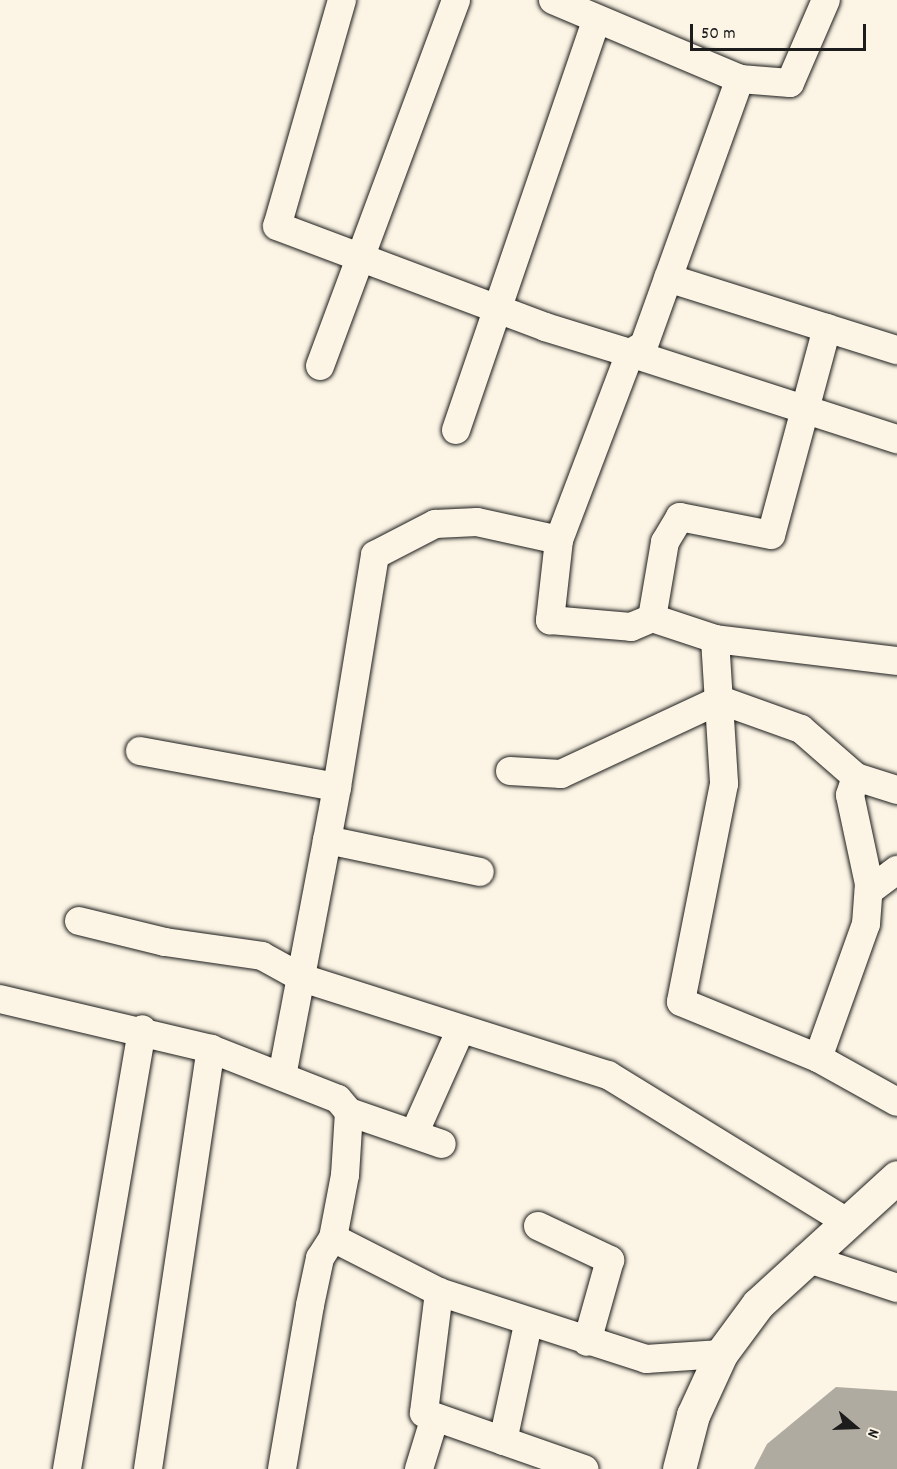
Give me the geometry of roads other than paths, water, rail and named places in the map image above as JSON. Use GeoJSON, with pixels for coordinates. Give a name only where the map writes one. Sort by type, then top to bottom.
{"type":"FeatureCollection","features":[{"type":"Feature","properties":{"kind":"main road"},"geometry":{"type":"LineString","coordinates":[[680,1469],[693,1415],[722,1354],[758,1304],[806,1258],[849,1223],[896,1179]]}},
{"type":"Feature","properties":{"kind":"street"},"geometry":{"type":"LineString","coordinates":[[342,0],[277,226],[496,308],[897,439]]}},
{"type":"Feature","properties":{"kind":"street"},"geometry":{"type":"LineString","coordinates":[[320,366],[364,259],[456,0]]}},
{"type":"Feature","properties":{"kind":"street"},"geometry":{"type":"LineString","coordinates":[[553,0],[596,21],[740,79],[790,83],[826,0]]}},
{"type":"Feature","properties":{"kind":"street"},"geometry":{"type":"LineString","coordinates":[[456,430],[596,21]]}},
{"type":"Feature","properties":{"kind":"street"},"geometry":{"type":"LineString","coordinates":[[740,79],[644,345],[630,353],[559,540],[550,620],[631,627],[652,618],[715,639],[897,661]]}},
{"type":"Feature","properties":{"kind":"street"},"geometry":{"type":"LineString","coordinates":[[668,278],[897,350]]}},
{"type":"Feature","properties":{"kind":"street"},"geometry":{"type":"LineString","coordinates":[[652,618],[665,542],[680,516],[771,534],[827,328]]}},
{"type":"Feature","properties":{"kind":"street"},"geometry":{"type":"LineString","coordinates":[[282,1076],[337,787],[375,555],[435,524],[477,522],[559,540]]}},
{"type":"Feature","properties":{"kind":"street"},"geometry":{"type":"LineString","coordinates":[[715,639],[724,784],[681,1002],[818,1058],[897,1102]]}},
{"type":"Feature","properties":{"kind":"street"},"geometry":{"type":"LineString","coordinates":[[510,771],[561,774],[720,700],[801,729],[856,777],[897,790]]}},
{"type":"Feature","properties":{"kind":"street"},"geometry":{"type":"LineString","coordinates":[[140,751],[337,787]]}},
{"type":"Feature","properties":{"kind":"street"},"geometry":{"type":"LineString","coordinates":[[818,1058],[866,924],[869,891],[850,795],[856,777]]}},
{"type":"Feature","properties":{"kind":"street"},"geometry":{"type":"LineString","coordinates":[[327,840],[480,872]]}},
{"type":"Feature","properties":{"kind":"street"},"geometry":{"type":"LineString","coordinates":[[869,891],[897,870]]}},
{"type":"Feature","properties":{"kind":"street"},"geometry":{"type":"LineString","coordinates":[[80,921],[165,942],[262,956],[302,978],[608,1075],[849,1223]]}},
{"type":"Feature","properties":{"kind":"street"},"geometry":{"type":"LineString","coordinates":[[0,999],[142,1029],[211,1049],[338,1099],[349,1112],[442,1144]]}},
{"type":"Feature","properties":{"kind":"street"},"geometry":{"type":"LineString","coordinates":[[67,1469],[142,1029]]}},
{"type":"Feature","properties":{"kind":"street"},"geometry":{"type":"LineString","coordinates":[[414,1134],[461,1029]]}},
{"type":"Feature","properties":{"kind":"street"},"geometry":{"type":"LineString","coordinates":[[148,1469],[211,1049]]}},
{"type":"Feature","properties":{"kind":"street"},"geometry":{"type":"LineString","coordinates":[[290,1466],[320,1258],[333,1238],[345,1175],[349,1112]]}},
{"type":"Feature","properties":{"kind":"street"},"geometry":{"type":"LineString","coordinates":[[538,1226],[610,1260],[587,1342]]}},
{"type":"Feature","properties":{"kind":"street"},"geometry":{"type":"LineString","coordinates":[[333,1238],[439,1292],[528,1324],[587,1342],[646,1359],[722,1354]]}},
{"type":"Feature","properties":{"kind":"street"},"geometry":{"type":"LineString","coordinates":[[806,1258],[897,1288]]}},
{"type":"Feature","properties":{"kind":"street"},"geometry":{"type":"LineString","coordinates":[[439,1292],[423,1399],[424,1413],[584,1469]]}},
{"type":"Feature","properties":{"kind":"street"},"geometry":{"type":"LineString","coordinates":[[503,1441],[528,1324]]}},
{"type":"Feature","properties":{"kind":"street"},"geometry":{"type":"LineString","coordinates":[[419,1469],[435,1417]]}}]}
